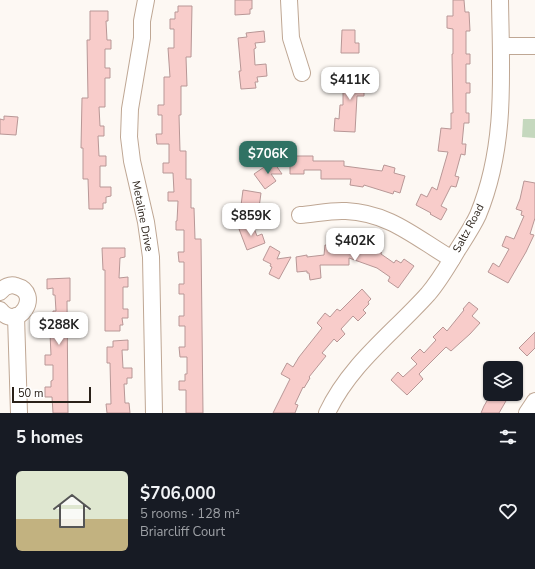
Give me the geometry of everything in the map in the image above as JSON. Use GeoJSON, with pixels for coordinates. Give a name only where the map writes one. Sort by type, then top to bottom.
{"type":"FeatureCollection","features":[{"type":"Feature","properties":{"kind":"street","name":"Metaline Drive"},"geometry":{"type":"LineString","coordinates":[[134,0],[142,21]]}},
{"type":"Feature","properties":{"kind":"street","name":"Metaline Drive"},"geometry":{"type":"LineString","coordinates":[[146,0],[142,21],[142,38],[130,109],[129,138],[132,161],[146,222],[151,257],[154,413]]}},
{"type":"Feature","properties":{"kind":"street"},"geometry":{"type":"LineString","coordinates":[[289,0],[292,38],[302,73]]}},
{"type":"Feature","properties":{"kind":"street","name":"Saltz Road"},"geometry":{"type":"LineString","coordinates":[[327,413],[344,383],[354,370],[429,292],[444,273],[477,216],[494,167],[498,143],[501,46],[500,0]]}},
{"type":"Feature","properties":{"kind":"street"},"geometry":{"type":"LineString","coordinates":[[501,46],[535,46]]}},
{"type":"Feature","properties":{"kind":"street"},"geometry":{"type":"LineString","coordinates":[[300,215],[345,211],[375,215],[403,227],[452,259]]}},
{"type":"Feature","properties":{"kind":"street"},"geometry":{"type":"LineString","coordinates":[[0,292],[5,287],[15,286],[24,291],[27,295],[27,306],[21,314],[16,316],[6,315],[0,310]]}},
{"type":"Feature","properties":{"kind":"street"},"geometry":{"type":"LineString","coordinates":[[16,316],[18,413]]}},
{"type":"Feature","properties":{"kind":"street"},"geometry":{"type":"LineString","coordinates":[[527,413],[535,401]]}},
{"type":"Feature","properties":{"kind":"green space"},"geometry":{"type":"Polygon","coordinates":[[[523,119],[535,119],[535,138],[522,137],[523,119]]]}},
{"type":"Feature","properties":{"kind":"building"},"geometry":{"type":"Polygon","coordinates":[[[235,0],[252,0],[252,9],[250,9],[250,14],[235,15],[235,0]]]}},
{"type":"Feature","properties":{"kind":"building"},"geometry":{"type":"Polygon","coordinates":[[[453,0],[464,0],[465,12],[469,12],[470,31],[466,31],[466,54],[470,54],[470,64],[466,64],[466,83],[470,83],[470,93],[466,93],[466,113],[469,113],[469,123],[464,123],[462,144],[466,144],[465,155],[461,154],[455,176],[459,177],[456,187],[451,186],[441,206],[447,209],[441,220],[416,205],[421,194],[427,197],[432,187],[437,190],[448,152],[438,151],[441,128],[451,129],[451,113],[453,113],[453,29],[447,28],[447,16],[453,16],[453,0]]]}},
{"type":"Feature","properties":{"kind":"building"},"geometry":{"type":"Polygon","coordinates":[[[178,6],[192,6],[191,57],[186,57],[187,86],[181,86],[181,115],[179,115],[180,151],[186,151],[186,179],[191,179],[191,208],[194,208],[195,239],[201,239],[203,413],[186,413],[186,390],[179,390],[179,381],[185,381],[185,374],[187,374],[187,357],[180,357],[179,347],[185,347],[185,326],[179,326],[179,316],[184,316],[184,294],[179,294],[179,284],[184,284],[184,262],[179,262],[178,252],[184,252],[184,230],[176,230],[178,201],[168,201],[168,192],[174,192],[173,173],[163,173],[163,163],[169,163],[169,144],[157,144],[156,134],[162,134],[162,115],[158,115],[158,105],[164,105],[164,77],[170,77],[168,48],[174,48],[174,29],[170,29],[170,19],[175,19],[175,12],[178,12],[178,6]]]}},
{"type":"Feature","properties":{"kind":"building"},"geometry":{"type":"Polygon","coordinates":[[[90,11],[108,11],[108,21],[106,21],[107,40],[111,40],[111,49],[105,49],[105,68],[110,68],[110,78],[105,78],[105,107],[99,107],[100,126],[104,126],[104,136],[98,136],[99,156],[106,156],[106,166],[100,166],[100,187],[111,187],[111,196],[106,197],[106,203],[103,203],[103,209],[89,209],[88,179],[83,179],[83,148],[81,148],[82,98],[88,98],[87,40],[90,40],[90,11]]]}},
{"type":"Feature","properties":{"kind":"building"},"geometry":{"type":"Polygon","coordinates":[[[342,30],[355,30],[355,43],[359,43],[359,53],[341,53],[342,30]]]}},
{"type":"Feature","properties":{"kind":"building"},"geometry":{"type":"Polygon","coordinates":[[[264,31],[265,42],[255,43],[255,65],[266,64],[267,76],[257,77],[258,82],[255,82],[256,88],[241,89],[238,38],[247,37],[246,33],[264,31]]]}},
{"type":"Feature","properties":{"kind":"building"},"geometry":{"type":"Polygon","coordinates":[[[347,69],[364,69],[364,96],[357,96],[355,132],[334,131],[335,118],[339,119],[340,105],[343,105],[343,83],[347,83],[347,69]]]}},
{"type":"Feature","properties":{"kind":"building"},"geometry":{"type":"Polygon","coordinates":[[[4,116],[18,117],[16,135],[0,134],[0,119],[4,120],[4,116]]]}},
{"type":"Feature","properties":{"kind":"building"},"geometry":{"type":"Polygon","coordinates":[[[290,156],[313,156],[313,161],[344,161],[344,166],[382,171],[384,165],[395,168],[394,173],[405,176],[400,193],[394,191],[393,194],[364,185],[363,187],[350,185],[351,179],[321,179],[321,170],[304,170],[304,174],[290,174],[290,156]]]}},
{"type":"Feature","properties":{"kind":"building"},"geometry":{"type":"Polygon","coordinates":[[[273,161],[282,174],[271,174],[276,181],[265,189],[254,174],[273,161]]]}},
{"type":"Feature","properties":{"kind":"building"},"geometry":{"type":"Polygon","coordinates":[[[524,181],[535,183],[535,218],[530,234],[534,235],[508,283],[488,272],[493,263],[499,267],[509,249],[502,246],[506,236],[514,239],[524,216],[521,215],[522,211],[516,209],[524,181]]]}},
{"type":"Feature","properties":{"kind":"building"},"geometry":{"type":"Polygon","coordinates":[[[243,190],[261,193],[258,215],[240,213],[243,190]]]}},
{"type":"Feature","properties":{"kind":"building"},"geometry":{"type":"Polygon","coordinates":[[[252,223],[257,236],[262,234],[265,243],[247,250],[239,229],[252,223]]]}},
{"type":"Feature","properties":{"kind":"building"},"geometry":{"type":"Polygon","coordinates":[[[361,240],[382,249],[381,254],[394,263],[396,260],[401,263],[404,259],[414,266],[398,288],[388,281],[390,277],[377,268],[349,258],[349,265],[320,265],[321,278],[310,280],[309,273],[307,273],[307,271],[297,272],[296,257],[307,255],[307,257],[324,255],[325,245],[337,246],[336,249],[358,251],[361,240]]]}},
{"type":"Feature","properties":{"kind":"building"},"geometry":{"type":"Polygon","coordinates":[[[270,246],[280,252],[277,259],[291,257],[279,279],[269,274],[272,267],[270,266],[271,264],[263,260],[270,246]]]}},
{"type":"Feature","properties":{"kind":"building"},"geometry":{"type":"Polygon","coordinates":[[[102,248],[125,248],[125,257],[120,258],[119,278],[128,277],[128,287],[123,287],[123,309],[128,309],[128,318],[122,318],[123,325],[120,325],[120,331],[105,331],[105,270],[103,270],[102,248]]]}},
{"type":"Feature","properties":{"kind":"building"},"geometry":{"type":"Polygon","coordinates":[[[70,278],[70,301],[67,301],[68,413],[53,413],[52,397],[45,397],[45,387],[51,387],[51,381],[53,380],[53,365],[45,365],[45,355],[51,355],[50,334],[45,334],[45,324],[50,324],[50,317],[53,317],[53,311],[56,311],[55,295],[53,295],[53,288],[47,289],[47,279],[70,278]]]}},
{"type":"Feature","properties":{"kind":"building"},"geometry":{"type":"Polygon","coordinates":[[[362,289],[371,299],[368,302],[369,304],[363,310],[366,313],[358,321],[353,316],[341,329],[345,334],[337,342],[334,339],[322,353],[326,356],[309,377],[310,378],[304,388],[303,387],[295,404],[298,405],[295,413],[273,413],[290,379],[281,374],[287,363],[293,367],[322,328],[317,323],[325,313],[330,317],[337,309],[340,311],[362,289]]]}},
{"type":"Feature","properties":{"kind":"building"},"geometry":{"type":"Polygon","coordinates":[[[469,302],[478,309],[472,316],[480,323],[451,351],[446,347],[419,374],[423,379],[407,395],[391,380],[398,372],[403,377],[417,364],[411,358],[420,349],[424,353],[436,340],[433,337],[443,327],[447,331],[469,302]]]}},
{"type":"Feature","properties":{"kind":"building"},"geometry":{"type":"Polygon","coordinates":[[[535,332],[535,348],[527,356],[519,348],[535,332]]]}},
{"type":"Feature","properties":{"kind":"building"},"geometry":{"type":"Polygon","coordinates":[[[128,340],[128,350],[122,350],[123,368],[132,368],[132,378],[127,378],[127,384],[124,384],[125,403],[129,403],[130,413],[107,413],[106,404],[111,404],[110,363],[107,363],[107,347],[113,347],[113,341],[128,340]]]}},
{"type":"Feature","properties":{"kind":"building"},"geometry":{"type":"Polygon","coordinates":[[[487,401],[506,401],[499,413],[481,413],[487,401]]]}}]}
